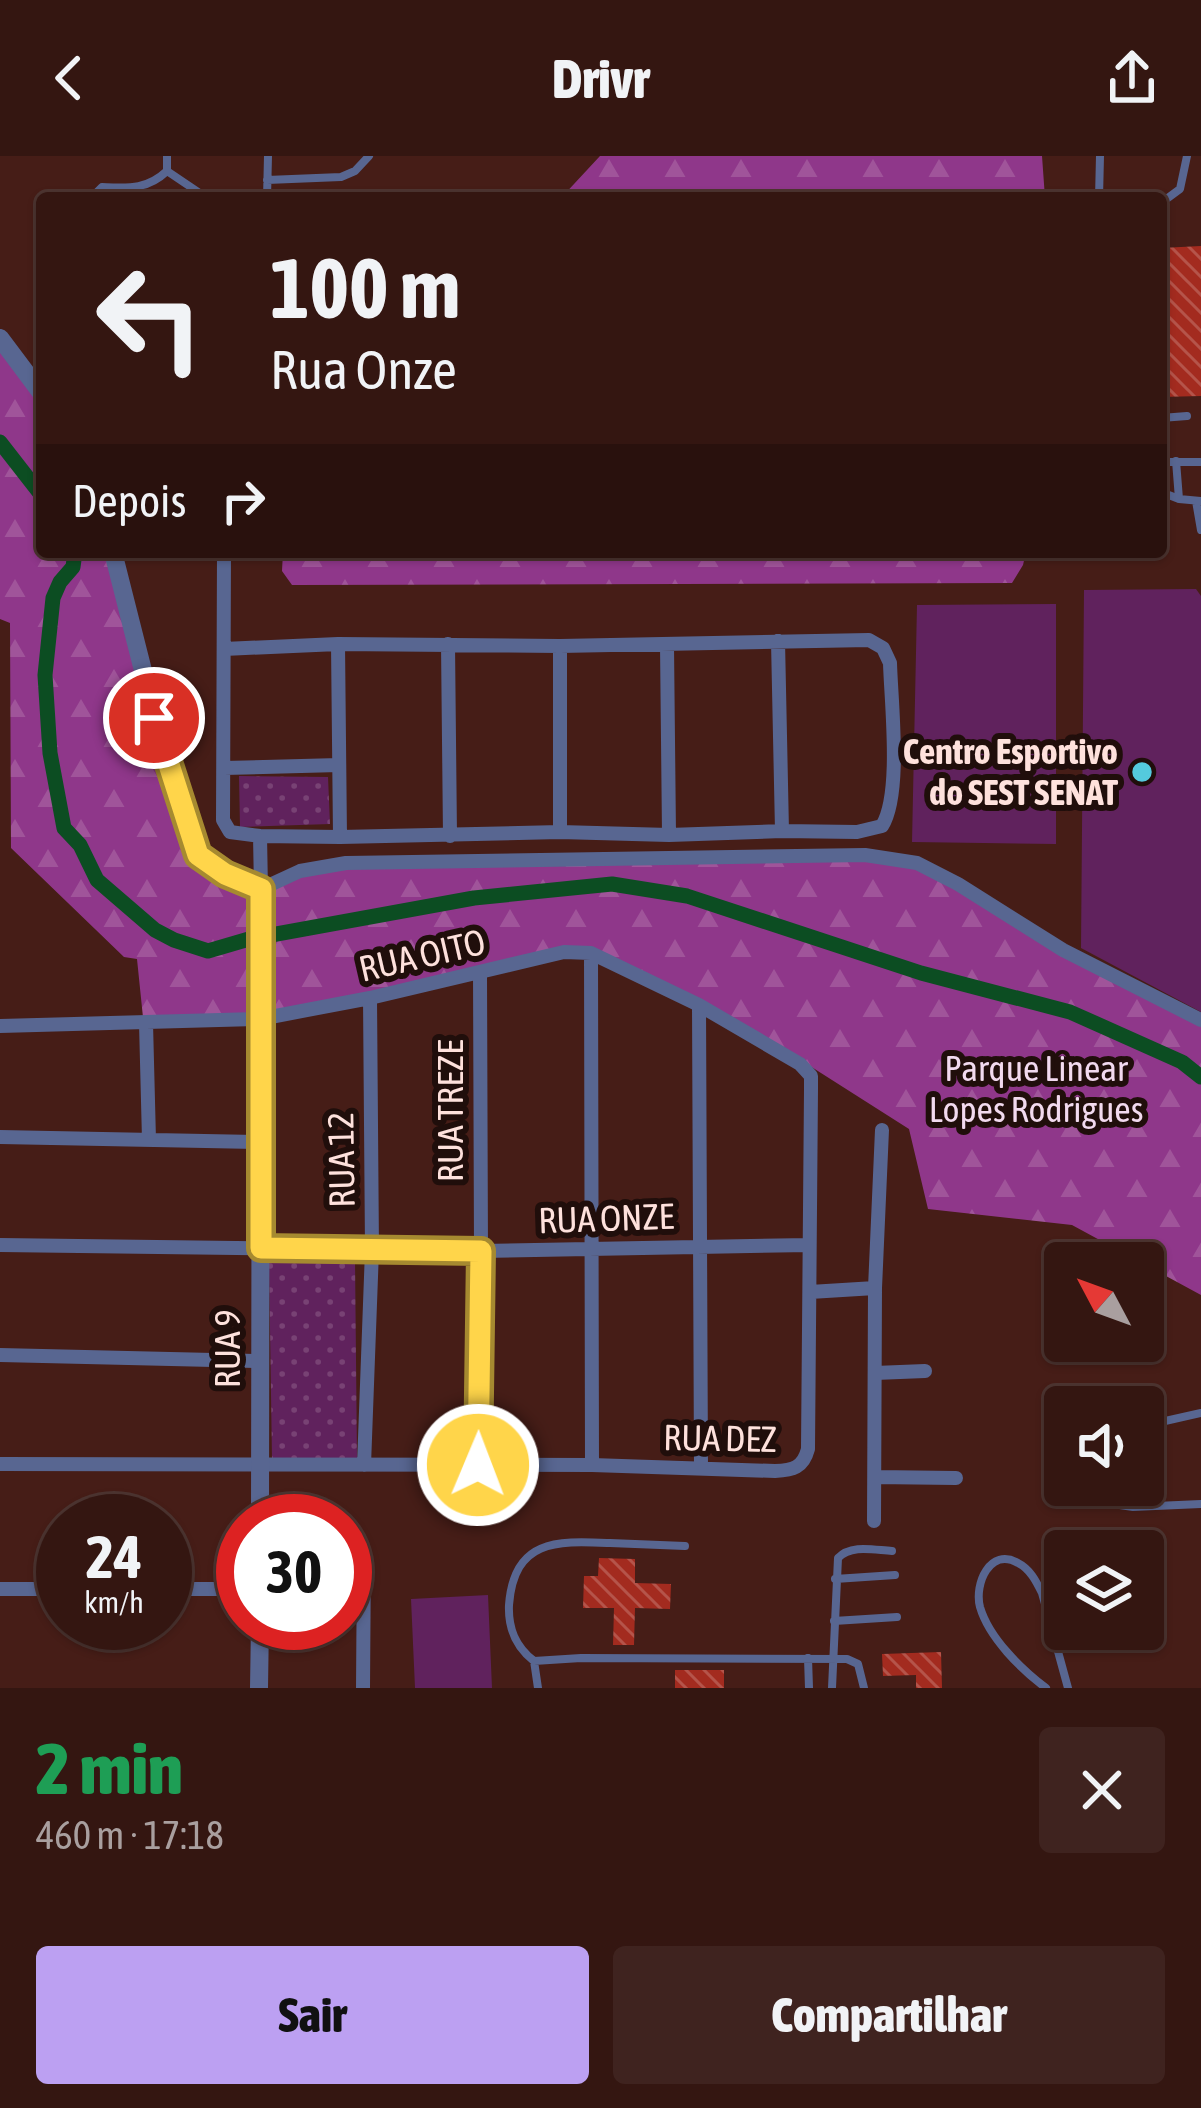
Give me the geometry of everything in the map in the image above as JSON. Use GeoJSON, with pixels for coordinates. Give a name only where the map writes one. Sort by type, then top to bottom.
{"type":"FeatureCollection","features":[{"type":"Feature","properties":{"kind":"street"},"geometry":{"type":"LineString","coordinates":[[0,338],[36,386]]}},
{"type":"Feature","properties":{"kind":"street"},"geometry":{"type":"LineString","coordinates":[[114,558],[154,718],[198,855],[225,874],[261,889],[300,872],[346,863],[865,855],[916,863],[937,873],[1063,950],[1201,1020]]}},
{"type":"Feature","properties":{"kind":"street"},"geometry":{"type":"LineString","coordinates":[[224,558],[224,649],[224,768],[224,826],[230,832],[340,837],[857,832],[882,826],[887,818],[893,767],[890,663],[876,642],[338,644],[224,649]]}},
{"type":"Feature","properties":{"kind":"street"},"geometry":{"type":"LineString","coordinates":[[778,640],[782,831]]}},
{"type":"Feature","properties":{"kind":"street"},"geometry":{"type":"LineString","coordinates":[[338,644],[340,837]]}},
{"type":"Feature","properties":{"kind":"street"},"geometry":{"type":"LineString","coordinates":[[448,644],[450,836]]}},
{"type":"Feature","properties":{"kind":"street"},"geometry":{"type":"LineString","coordinates":[[667,644],[669,835]]}},
{"type":"Feature","properties":{"kind":"street"},"geometry":{"type":"LineString","coordinates":[[560,646],[560,832]]}},
{"type":"Feature","properties":{"kind":"street"},"geometry":{"type":"LineString","coordinates":[[224,768],[339,765]]}},
{"type":"Feature","properties":{"kind":"street"},"geometry":{"type":"LineString","coordinates":[[260,836],[261,889]]}},
{"type":"Feature","properties":{"kind":"street","name":"RUA 9"},"geometry":{"type":"LineString","coordinates":[[260,1494],[261,889]]}},
{"type":"Feature","properties":{"kind":"street","name":"RUA OITO"},"geometry":{"type":"LineString","coordinates":[[0,1026],[260,1019],[563,952],[591,953]]}},
{"type":"Feature","properties":{"kind":"street"},"geometry":{"type":"LineString","coordinates":[[592,1465],[591,953],[698,1004],[701,1468]]}},
{"type":"Feature","properties":{"kind":"street","name":"RUA TREZE"},"geometry":{"type":"LineString","coordinates":[[478,1465],[480,972]]}},
{"type":"Feature","properties":{"kind":"street","name":"RUA 12"},"geometry":{"type":"LineString","coordinates":[[364,1465],[372,1250],[370,998]]}},
{"type":"Feature","properties":{"kind":"street","name":"RUA DEZ"},"geometry":{"type":"LineString","coordinates":[[0,1465],[592,1465],[775,1472],[802,1465],[808,1449],[811,1076],[800,1064],[698,1004]]}},
{"type":"Feature","properties":{"kind":"street"},"geometry":{"type":"LineString","coordinates":[[146,1023],[149,1140]]}},
{"type":"Feature","properties":{"kind":"street"},"geometry":{"type":"LineString","coordinates":[[874,1521],[875,1288],[882,1130]]}},
{"type":"Feature","properties":{"kind":"street"},"geometry":{"type":"LineString","coordinates":[[0,1137],[261,1142]]}},
{"type":"Feature","properties":{"kind":"street","name":"RUA ONZE"},"geometry":{"type":"LineString","coordinates":[[0,1245],[481,1251],[809,1245]]}},
{"type":"Feature","properties":{"kind":"street"},"geometry":{"type":"LineString","coordinates":[[810,1292],[875,1288]]}},
{"type":"Feature","properties":{"kind":"street"},"geometry":{"type":"LineString","coordinates":[[0,1355],[260,1361]]}},
{"type":"Feature","properties":{"kind":"street"},"geometry":{"type":"LineString","coordinates":[[875,1372],[925,1371]]}},
{"type":"Feature","properties":{"kind":"street"},"geometry":{"type":"LineString","coordinates":[[875,1477],[956,1478]]}},
{"type":"Feature","properties":{"kind":"street"},"geometry":{"type":"LineString","coordinates":[[0,1589],[36,1589]]}},
{"type":"Feature","properties":{"kind":"street"},"geometry":{"type":"LineString","coordinates":[[260,1650],[260,1688]]}},
{"type":"Feature","properties":{"kind":"street"},"geometry":{"type":"LineString","coordinates":[[363,1650],[363,1688]]}},
{"type":"Feature","properties":{"kind":"lane"},"geometry":{"type":"LineString","coordinates":[[144,192],[167,171],[167,156]]}},
{"type":"Feature","properties":{"kind":"lane"},"geometry":{"type":"LineString","coordinates":[[267,192],[268,156]]}},
{"type":"Feature","properties":{"kind":"lane"},"geometry":{"type":"LineString","coordinates":[[268,180],[340,177],[356,171],[369,156]]}},
{"type":"Feature","properties":{"kind":"lane"},"geometry":{"type":"LineString","coordinates":[[1099,192],[1100,156]]}},
{"type":"Feature","properties":{"kind":"lane"},"geometry":{"type":"LineString","coordinates":[[1167,198],[1180,188],[1187,156]]}},
{"type":"Feature","properties":{"kind":"lane"},"geometry":{"type":"LineString","coordinates":[[167,171],[198,192]]}},
{"type":"Feature","properties":{"kind":"lane"},"geometry":{"type":"LineString","coordinates":[[98,192],[102,187],[136,192]]}},
{"type":"Feature","properties":{"kind":"lane"},"geometry":{"type":"LineString","coordinates":[[1167,418],[1187,416]]}},
{"type":"Feature","properties":{"kind":"lane"},"geometry":{"type":"LineString","coordinates":[[1176,461],[1179,499]]}},
{"type":"Feature","properties":{"kind":"lane"},"geometry":{"type":"LineString","coordinates":[[1167,462],[1201,461]]}},
{"type":"Feature","properties":{"kind":"lane"},"geometry":{"type":"LineString","coordinates":[[1167,495],[1198,501],[1201,530]]}},
{"type":"Feature","properties":{"kind":"lane"},"geometry":{"type":"LineString","coordinates":[[1164,1421],[1201,1413]]}},
{"type":"Feature","properties":{"kind":"lane"},"geometry":{"type":"LineString","coordinates":[[1164,1506],[1201,1504]]}},
{"type":"Feature","properties":{"kind":"lane"},"geometry":{"type":"LineString","coordinates":[[685,1546],[562,1541],[534,1550],[510,1590],[509,1616],[522,1652],[534,1661],[848,1659],[858,1664],[864,1688]]}},
{"type":"Feature","properties":{"kind":"lane"},"geometry":{"type":"LineString","coordinates":[[832,1688],[838,1558],[854,1550],[892,1551]]}},
{"type":"Feature","properties":{"kind":"lane"},"geometry":{"type":"LineString","coordinates":[[1046,1688],[991,1630],[980,1606],[978,1586],[984,1570],[999,1560],[1012,1559],[1024,1566],[1042,1592],[1068,1688]]}},
{"type":"Feature","properties":{"kind":"lane"},"geometry":{"type":"LineString","coordinates":[[835,1579],[895,1575]]}},
{"type":"Feature","properties":{"kind":"lane"},"geometry":{"type":"LineString","coordinates":[[834,1621],[896,1617]]}},
{"type":"Feature","properties":{"kind":"lane"},"geometry":{"type":"LineString","coordinates":[[808,1658],[809,1688]]}},
{"type":"Feature","properties":{"kind":"lane"},"geometry":{"type":"LineString","coordinates":[[534,1661],[538,1688]]}},
{"type":"Feature","properties":{"kind":"shaded area","name":"Centro Esportivo do SEST SENAT"},"geometry":{"type":"Polygon","coordinates":[[[1196,589],[1201,596],[1201,1012],[1081,948],[1084,590],[1196,589]]]}},
{"type":"Feature","properties":{"kind":"shaded area"},"geometry":{"type":"Polygon","coordinates":[[[1056,604],[1056,844],[912,842],[917,605],[1056,604]]]}},
{"type":"Feature","properties":{"kind":"shaded area"},"geometry":{"type":"Polygon","coordinates":[[[239,776],[328,777],[330,824],[240,827],[239,776]]]}},
{"type":"Feature","properties":{"kind":"shaded area"},"geometry":{"type":"Polygon","coordinates":[[[355,1260],[357,1458],[272,1459],[269,1261],[355,1260]]]}},
{"type":"Feature","properties":{"kind":"shaded area"},"geometry":{"type":"Polygon","coordinates":[[[488,1595],[492,1688],[415,1688],[411,1599],[488,1595]]]}},
{"type":"Feature","properties":{"kind":"green space"},"geometry":{"type":"Polygon","coordinates":[[[600,156],[1042,156],[1045,192],[567,192],[600,156]]]}},
{"type":"Feature","properties":{"kind":"green space","name":"Parque Linear Lopes Rodrigues"},"geometry":{"type":"Polygon","coordinates":[[[0,332],[36,376],[36,558],[119,558],[198,851],[261,888],[297,869],[866,856],[918,865],[1201,1024],[1201,1295],[1164,1275],[1164,1242],[1103,1242],[1072,1225],[928,1209],[909,1129],[810,1066],[593,952],[370,1001],[144,1027],[137,959],[124,957],[11,848],[10,623],[0,619],[0,332]]]}},
{"type":"Feature","properties":{"kind":"green space"},"geometry":{"type":"Polygon","coordinates":[[[283,558],[1025,558],[1012,583],[292,585],[282,571],[283,558]]]}},
{"type":"Feature","properties":{"kind":"building"},"geometry":{"type":"Polygon","coordinates":[[[1201,246],[1201,396],[1167,397],[1167,248],[1201,246]]]}},
{"type":"Feature","properties":{"kind":"building"},"geometry":{"type":"Polygon","coordinates":[[[599,1558],[635,1559],[635,1583],[671,1584],[670,1609],[635,1608],[634,1645],[613,1645],[614,1608],[583,1608],[584,1576],[598,1576],[599,1558]]]}},
{"type":"Feature","properties":{"kind":"building"},"geometry":{"type":"Polygon","coordinates":[[[941,1652],[942,1688],[916,1688],[916,1675],[883,1676],[882,1654],[941,1652]]]}},
{"type":"Feature","properties":{"kind":"building"},"geometry":{"type":"Polygon","coordinates":[[[675,1670],[724,1670],[724,1688],[675,1688],[675,1670]]]}},
{"type":"Feature","properties":{"kind":"waterway"},"geometry":{"type":"LineString","coordinates":[[0,442],[36,488]]}},
{"type":"Feature","properties":{"kind":"waterway"},"geometry":{"type":"LineString","coordinates":[[74,558],[53,598],[45,675],[50,753],[64,828],[80,845],[97,880],[155,930],[208,951],[249,939]]}},
{"type":"Feature","properties":{"kind":"waterway"},"geometry":{"type":"LineString","coordinates":[[271,935],[474,898],[612,884],[687,896],[921,973],[1070,1012],[1182,1062],[1201,1077]]}},
{"type":"Feature","properties":{"kind":"place","name":"Centro Esportivo do SEST SENAT"},"geometry":{"type":"Point","coordinates":[1142,772]}},
{"type":"Feature","properties":{"kind":"route"},"geometry":{"type":"LineString","coordinates":[[154,718],[198,855],[225,874],[261,889],[261,1248],[481,1251],[478,1465]]}}]}
